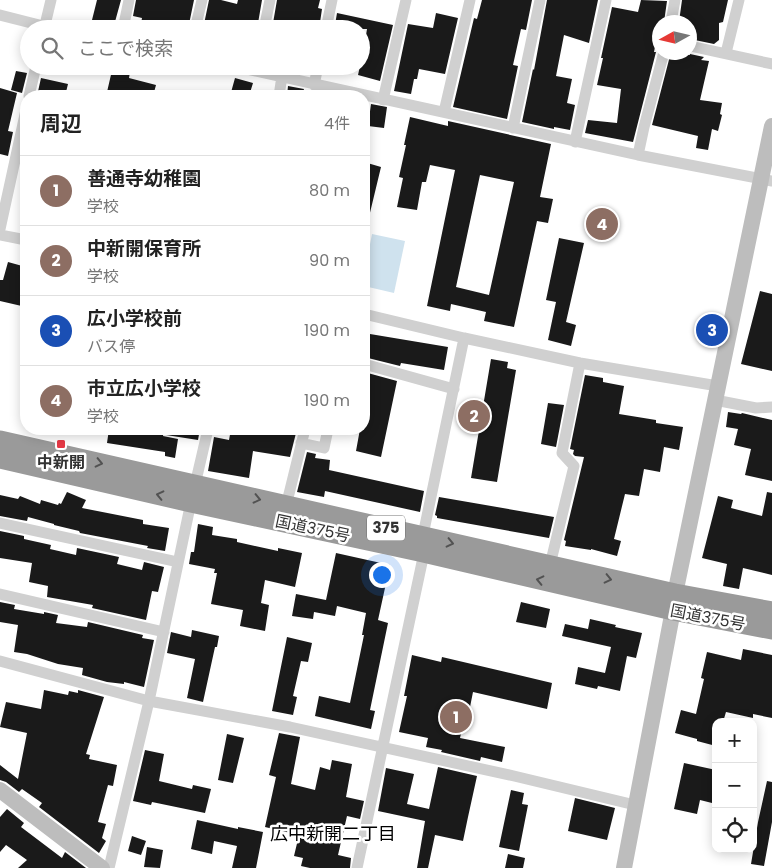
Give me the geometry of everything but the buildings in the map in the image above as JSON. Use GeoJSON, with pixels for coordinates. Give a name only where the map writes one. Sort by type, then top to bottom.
{"type":"FeatureCollection","features":[{"type":"Feature","properties":{"kind":"highway","name":"国道375号"},"geometry":{"type":"LineString","coordinates":[[0,441],[193,493],[422,547],[674,602],[772,612]]}},
{"type":"Feature","properties":{"kind":"highway","name":"国道375号"},"geometry":{"type":"LineString","coordinates":[[0,458],[193,493],[286,506],[422,547],[550,565],[772,629]]}},
{"type":"Feature","properties":{"kind":"street"},"geometry":{"type":"LineString","coordinates":[[49,20],[51,0]]}},
{"type":"Feature","properties":{"kind":"street"},"geometry":{"type":"LineString","coordinates":[[125,20],[129,0]]}},
{"type":"Feature","properties":{"kind":"street"},"geometry":{"type":"LineString","coordinates":[[196,20],[202,0]]}},
{"type":"Feature","properties":{"kind":"street"},"geometry":{"type":"LineString","coordinates":[[266,20],[270,0]]}},
{"type":"Feature","properties":{"kind":"street"},"geometry":{"type":"LineString","coordinates":[[328,20],[332,0]]}},
{"type":"Feature","properties":{"kind":"street"},"geometry":{"type":"LineString","coordinates":[[382,100],[406,0]]}},
{"type":"Feature","properties":{"kind":"street"},"geometry":{"type":"LineString","coordinates":[[444,112],[470,0]]}},
{"type":"Feature","properties":{"kind":"street"},"geometry":{"type":"LineString","coordinates":[[514,128],[540,0]]}},
{"type":"Feature","properties":{"kind":"street"},"geometry":{"type":"LineString","coordinates":[[575,142],[606,0]]}},
{"type":"Feature","properties":{"kind":"street"},"geometry":{"type":"LineString","coordinates":[[672,15],[675,0]]}},
{"type":"Feature","properties":{"kind":"street"},"geometry":{"type":"LineString","coordinates":[[726,54],[739,0]]}},
{"type":"Feature","properties":{"kind":"street"},"geometry":{"type":"LineString","coordinates":[[0,15],[20,20]]}},
{"type":"Feature","properties":{"kind":"street"},"geometry":{"type":"LineString","coordinates":[[697,48],[772,64]]}},
{"type":"Feature","properties":{"kind":"street"},"geometry":{"type":"LineString","coordinates":[[638,155],[662,60]]}},
{"type":"Feature","properties":{"kind":"street"},"geometry":{"type":"LineString","coordinates":[[30,90],[34,75]]}},
{"type":"Feature","properties":{"kind":"street"},"geometry":{"type":"LineString","coordinates":[[279,75],[337,90]]}},
{"type":"Feature","properties":{"kind":"street"},"geometry":{"type":"LineString","coordinates":[[314,85],[316,75]]}},
{"type":"Feature","properties":{"kind":"street"},"geometry":{"type":"LineString","coordinates":[[279,90],[282,76]]}},
{"type":"Feature","properties":{"kind":"street"},"geometry":{"type":"LineString","coordinates":[[370,97],[575,142],[766,180]]}},
{"type":"Feature","properties":{"kind":"street"},"geometry":{"type":"LineString","coordinates":[[624,868],[674,602],[717,393],[766,180],[772,126]]}},
{"type":"Feature","properties":{"kind":"street"},"geometry":{"type":"LineString","coordinates":[[0,229],[20,137]]}},
{"type":"Feature","properties":{"kind":"street"},"geometry":{"type":"LineString","coordinates":[[0,234],[20,239]]}},
{"type":"Feature","properties":{"kind":"street"},"geometry":{"type":"LineString","coordinates":[[370,315],[464,338],[717,393],[756,408],[772,407]]}},
{"type":"Feature","properties":{"kind":"street"},"geometry":{"type":"LineString","coordinates":[[357,868],[383,748],[464,338]]}},
{"type":"Feature","properties":{"kind":"street"},"geometry":{"type":"LineString","coordinates":[[550,565],[574,466],[562,453],[580,362]]}},
{"type":"Feature","properties":{"kind":"street"},"geometry":{"type":"LineString","coordinates":[[370,366],[454,389]]}},
{"type":"Feature","properties":{"kind":"street"},"geometry":{"type":"LineString","coordinates":[[109,868],[149,701],[207,435]]}},
{"type":"Feature","properties":{"kind":"street"},"geometry":{"type":"LineString","coordinates":[[286,506],[303,435]]}},
{"type":"Feature","properties":{"kind":"street"},"geometry":{"type":"LineString","coordinates":[[301,443],[324,448],[327,435]]}},
{"type":"Feature","properties":{"kind":"street"},"geometry":{"type":"LineString","coordinates":[[0,524],[178,562]]}},
{"type":"Feature","properties":{"kind":"street"},"geometry":{"type":"LineString","coordinates":[[0,594],[164,632]]}},
{"type":"Feature","properties":{"kind":"street"},"geometry":{"type":"LineString","coordinates":[[0,661],[149,701],[290,727],[636,805]]}},
{"type":"Feature","properties":{"kind":"street"},"geometry":{"type":"LineString","coordinates":[[0,790],[102,868]]}},
{"type":"Feature","properties":{"kind":"water"},"geometry":{"type":"Polygon","coordinates":[[[372,234],[405,241],[394,293],[370,287],[370,244],[372,234]]]}},
{"type":"Feature","properties":{"kind":"place","name":"市立広小学校"},"geometry":{"type":"Point","coordinates":[602,224]}},
{"type":"Feature","properties":{"kind":"place","name":"広小学校前"},"geometry":{"type":"Point","coordinates":[712,330]}},
{"type":"Feature","properties":{"kind":"place","name":"中新開保育所"},"geometry":{"type":"Point","coordinates":[474,416]}},
{"type":"Feature","properties":{"kind":"place","name":"中新開"},"geometry":{"type":"Point","coordinates":[61,444]}},
{"type":"Feature","properties":{"kind":"place","name":"善通寺幼稚園"},"geometry":{"type":"Point","coordinates":[456,717]}},
{"type":"Feature","properties":{"kind":"district","name":"広中新開二丁目"},"geometry":{"type":"Point","coordinates":[333,834]}}]}
